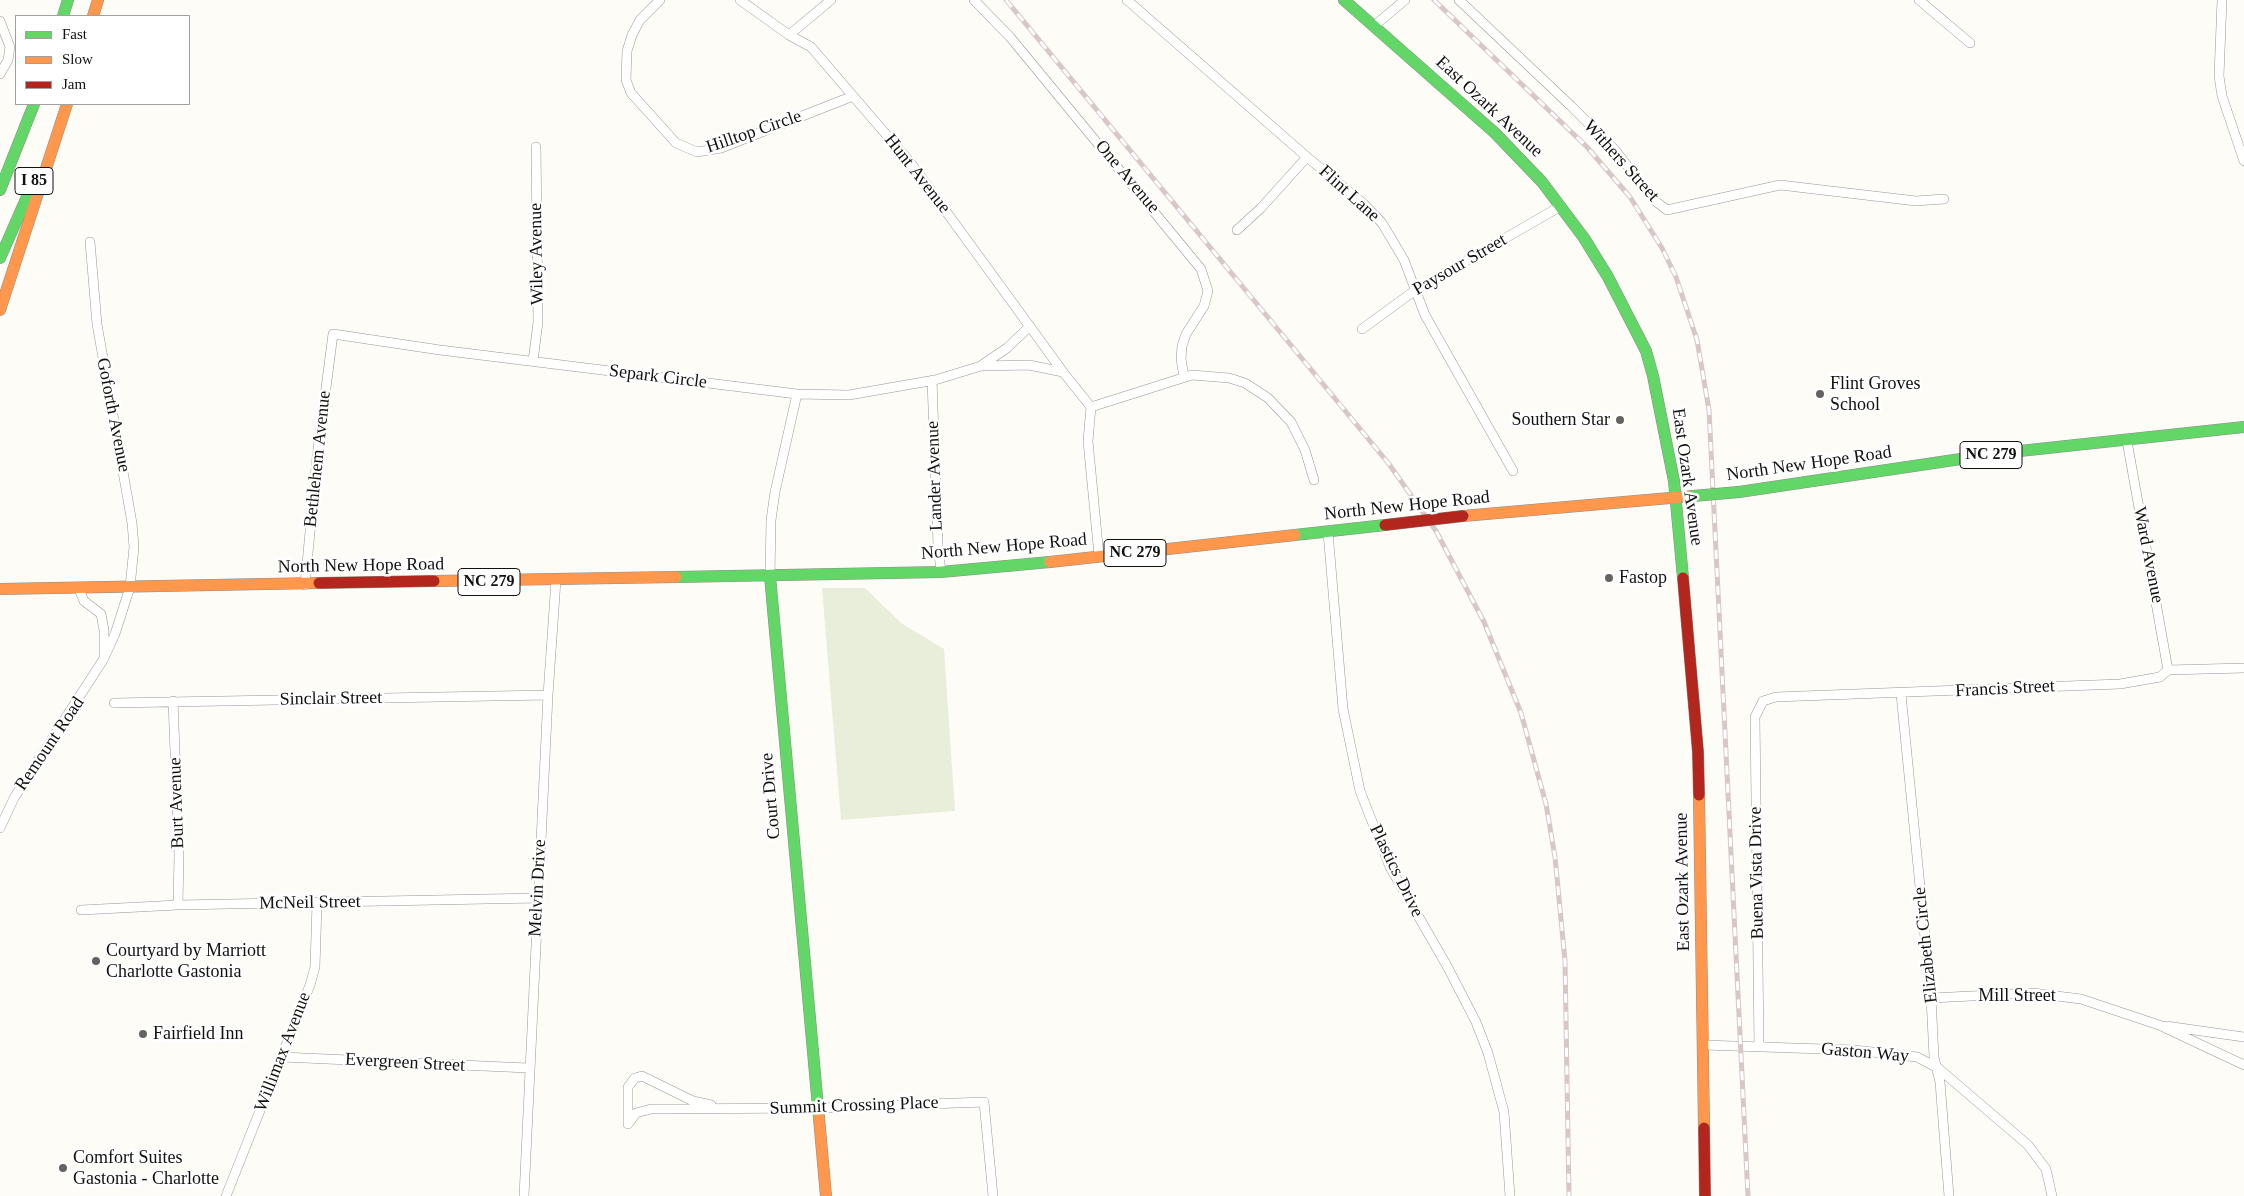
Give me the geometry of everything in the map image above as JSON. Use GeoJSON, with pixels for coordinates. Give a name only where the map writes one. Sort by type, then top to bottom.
{"type":"FeatureCollection","features":[{"type":"Feature","properties":{"kind":"main road"},"geometry":{"type":"LineString","coordinates":[[63,15],[68,0]]}},
{"type":"Feature","properties":{"kind":"main road"},"geometry":{"type":"LineString","coordinates":[[93,15],[98,0]]}},
{"type":"Feature","properties":{"kind":"main road","name":"East Ozark Avenue"},"geometry":{"type":"LineString","coordinates":[[1344,0],[1495,133],[1542,182],[1561,206],[1608,277],[1646,351],[1660,404],[1676,498],[1698,752],[1706,1196]]}},
{"type":"Feature","properties":{"kind":"main road","name":"I 85"},"geometry":{"type":"LineString","coordinates":[[0,190],[34,105]]}},
{"type":"Feature","properties":{"kind":"main road"},"geometry":{"type":"LineString","coordinates":[[0,310],[66,105]]}},
{"type":"Feature","properties":{"kind":"main road","name":"I 85"},"geometry":{"type":"LineString","coordinates":[[0,258],[66,105]]}},
{"type":"Feature","properties":{"kind":"main road","name":"North New Hope Road"},"geometry":{"type":"LineString","coordinates":[[0,589],[305,585],[941,572],[1328,532],[1463,516],[1739,492],[1932,465],[2001,453],[2244,427]]}},
{"type":"Feature","properties":{"kind":"main road","name":"Court Drive"},"geometry":{"type":"LineString","coordinates":[[770,576],[826,1196]]}},
{"type":"Feature","properties":{"kind":"street","name":"Hilltop Circle"},"geometry":{"type":"LineString","coordinates":[[660,0],[640,20],[632,35],[627,51],[626,80],[631,93],[676,143],[698,152],[721,148],[853,96]]}},
{"type":"Feature","properties":{"kind":"street"},"geometry":{"type":"LineString","coordinates":[[740,0],[789,35],[831,0]]}},
{"type":"Feature","properties":{"kind":"street","name":"One Avenue"},"geometry":{"type":"LineString","coordinates":[[974,0],[1016,44],[1202,269],[1208,291],[1204,306],[1186,334],[1182,346],[1181,359],[1184,377]]}},
{"type":"Feature","properties":{"kind":"street","name":"Flint Lane"},"geometry":{"type":"LineString","coordinates":[[1128,0],[1307,157],[1364,204],[1382,223],[1404,260],[1417,289],[1425,315],[1513,472]]}},
{"type":"Feature","properties":{"kind":"street"},"geometry":{"type":"LineString","coordinates":[[1374,26],[1405,0]]}},
{"type":"Feature","properties":{"kind":"street","name":"Withers Street"},"geometry":{"type":"LineString","coordinates":[[1458,0],[1615,150],[1654,200],[1667,210],[1780,184],[1916,201],[1944,199]]}},
{"type":"Feature","properties":{"kind":"street"},"geometry":{"type":"LineString","coordinates":[[1919,0],[1970,43]]}},
{"type":"Feature","properties":{"kind":"street"},"geometry":{"type":"LineString","coordinates":[[2222,0],[2219,76],[2222,96],[2244,160]]}},
{"type":"Feature","properties":{"kind":"street"},"geometry":{"type":"LineString","coordinates":[[0,21],[10,47],[8,60],[0,74]]}},
{"type":"Feature","properties":{"kind":"street","name":"Hunt Avenue"},"geometry":{"type":"LineString","coordinates":[[789,35],[811,47],[910,162],[1063,372]]}},
{"type":"Feature","properties":{"kind":"street","name":"Wiley Avenue"},"geometry":{"type":"LineString","coordinates":[[533,361],[538,322],[536,147]]}},
{"type":"Feature","properties":{"kind":"street"},"geometry":{"type":"LineString","coordinates":[[1236,230],[1261,208],[1307,157]]}},
{"type":"Feature","properties":{"kind":"street","name":"Paysour Street"},"geometry":{"type":"LineString","coordinates":[[1362,329],[1417,289],[1561,206]]}},
{"type":"Feature","properties":{"kind":"street","name":"Goforth Avenue"},"geometry":{"type":"LineString","coordinates":[[90,242],[99,333],[132,523],[134,547],[130,587]]}},
{"type":"Feature","properties":{"kind":"street","name":"Separk Circle"},"geometry":{"type":"LineString","coordinates":[[981,366],[1007,348],[1030,326]]}},
{"type":"Feature","properties":{"kind":"street","name":"Separk Circle"},"geometry":{"type":"LineString","coordinates":[[333,334],[797,394],[849,395],[932,380],[981,366],[1029,366],[1063,372]]}},
{"type":"Feature","properties":{"kind":"street","name":"Bethlehem Avenue"},"geometry":{"type":"LineString","coordinates":[[305,585],[317,457],[333,334]]}},
{"type":"Feature","properties":{"kind":"street"},"geometry":{"type":"LineString","coordinates":[[1063,372],[1091,407],[1088,441],[1099,556]]}},
{"type":"Feature","properties":{"kind":"street"},"geometry":{"type":"LineString","coordinates":[[1091,407],[1184,377],[1204,374],[1229,378],[1250,386],[1268,398],[1291,422],[1300,436],[1314,480]]}},
{"type":"Feature","properties":{"kind":"street","name":"Lander Avenue"},"geometry":{"type":"LineString","coordinates":[[932,380],[938,545],[941,572]]}},
{"type":"Feature","properties":{"kind":"street","name":"Court Drive"},"geometry":{"type":"LineString","coordinates":[[770,576],[771,520],[775,492],[797,394]]}},
{"type":"Feature","properties":{"kind":"street","name":"Ward Avenue"},"geometry":{"type":"LineString","coordinates":[[2126,441],[2168,670]]}},
{"type":"Feature","properties":{"kind":"street","name":"Plastics Drive"},"geometry":{"type":"LineString","coordinates":[[1328,532],[1343,709],[1360,791],[1390,867],[1447,966],[1476,1022],[1488,1053],[1504,1112],[1510,1196]]}},
{"type":"Feature","properties":{"kind":"street","name":"Melvin Drive"},"geometry":{"type":"LineString","coordinates":[[524,1196],[528,1068],[556,580]]}},
{"type":"Feature","properties":{"kind":"street"},"geometry":{"type":"LineString","coordinates":[[78,587],[84,602],[101,614],[104,630],[103,660]]}},
{"type":"Feature","properties":{"kind":"street","name":"Remount Road"},"geometry":{"type":"LineString","coordinates":[[0,828],[14,798],[103,660],[115,634],[130,587]]}},
{"type":"Feature","properties":{"kind":"street","name":"Francis Street"},"geometry":{"type":"LineString","coordinates":[[1763,701],[1776,697],[1901,694],[2120,684],[2160,677],[2168,670],[2244,668]]}},
{"type":"Feature","properties":{"kind":"street","name":"Elizabeth Circle"},"geometry":{"type":"LineString","coordinates":[[1901,694],[1931,998],[1934,1057],[1938,1068],[1948,1196]]}},
{"type":"Feature","properties":{"kind":"street","name":"Sinclair Street"},"geometry":{"type":"LineString","coordinates":[[114,703],[548,695]]}},
{"type":"Feature","properties":{"kind":"street","name":"Burt Avenue"},"geometry":{"type":"LineString","coordinates":[[173,701],[179,855],[178,905]]}},
{"type":"Feature","properties":{"kind":"street","name":"Buena Vista Drive"},"geometry":{"type":"LineString","coordinates":[[1759,1047],[1755,717],[1763,701]]}},
{"type":"Feature","properties":{"kind":"street","name":"McNeil Street"},"geometry":{"type":"LineString","coordinates":[[81,910],[178,905],[538,898]]}},
{"type":"Feature","properties":{"kind":"street","name":"Willimax Avenue"},"geometry":{"type":"LineString","coordinates":[[226,1196],[282,1057],[315,967],[317,903]]}},
{"type":"Feature","properties":{"kind":"street","name":"Mill Street"},"geometry":{"type":"LineString","coordinates":[[1931,998],[2032,993],[2056,995],[2105,1006],[2159,1025],[2244,1065]]}},
{"type":"Feature","properties":{"kind":"street","name":"Mill Street"},"geometry":{"type":"LineString","coordinates":[[2159,1025],[2244,1036]]}},
{"type":"Feature","properties":{"kind":"street","name":"Gaston Way"},"geometry":{"type":"LineString","coordinates":[[1703,1045],[1854,1050],[1917,1057],[1938,1068],[2028,1145],[2046,1169],[2052,1196]]}},
{"type":"Feature","properties":{"kind":"street","name":"Evergreen Street"},"geometry":{"type":"LineString","coordinates":[[282,1057],[528,1068]]}},
{"type":"Feature","properties":{"kind":"street","name":"Summit Crossing Place"},"geometry":{"type":"LineString","coordinates":[[723,1108],[693,1101],[642,1076],[636,1078],[628,1087],[628,1124],[636,1113],[651,1110],[819,1108],[984,1102],[993,1196]]}},
{"type":"Feature","properties":{"kind":"green space"},"geometry":{"type":"Polygon","coordinates":[[[822,588],[865,588],[901,623],[944,649],[955,811],[841,820],[822,588]]]}},
{"type":"Feature","properties":{"kind":"railway"},"geometry":{"type":"LineString","coordinates":[[1006,0],[1389,464],[1436,531],[1484,622],[1521,713],[1546,804],[1555,857],[1565,961],[1569,1196]]}},
{"type":"Feature","properties":{"kind":"railway"},"geometry":{"type":"LineString","coordinates":[[1434,0],[1587,147],[1630,197],[1662,248],[1676,277],[1697,340],[1709,410],[1748,1196]]}},
{"type":"Feature","properties":{"kind":"traffic: fast"},"geometry":{"type":"LineString","coordinates":[[63,15],[68,0]]}},
{"type":"Feature","properties":{"kind":"traffic: fast"},"geometry":{"type":"LineString","coordinates":[[1344,0],[1495,133],[1542,182],[1584,238],[1608,277],[1646,351],[1653,376],[1674,481],[1683,578]]}},
{"type":"Feature","properties":{"kind":"traffic: fast"},"geometry":{"type":"LineString","coordinates":[[0,190],[34,105]]}},
{"type":"Feature","properties":{"kind":"traffic: fast"},"geometry":{"type":"LineString","coordinates":[[0,258],[34,181]]}},
{"type":"Feature","properties":{"kind":"traffic: fast"},"geometry":{"type":"LineString","coordinates":[[1739,492],[2001,453],[2244,427]]}},
{"type":"Feature","properties":{"kind":"traffic: fast"},"geometry":{"type":"LineString","coordinates":[[1693,496],[1739,492]]}},
{"type":"Feature","properties":{"kind":"traffic: fast"},"geometry":{"type":"LineString","coordinates":[[1295,535],[1385,525]]}},
{"type":"Feature","properties":{"kind":"traffic: fast"},"geometry":{"type":"LineString","coordinates":[[676,577],[941,572],[1050,562]]}},
{"type":"Feature","properties":{"kind":"traffic: fast"},"geometry":{"type":"LineString","coordinates":[[770,576],[819,1118]]}},
{"type":"Feature","properties":{"kind":"traffic: slow"},"geometry":{"type":"LineString","coordinates":[[93,15],[98,0]]}},
{"type":"Feature","properties":{"kind":"traffic: slow"},"geometry":{"type":"LineString","coordinates":[[0,310],[67,105]]}},
{"type":"Feature","properties":{"kind":"traffic: slow"},"geometry":{"type":"LineString","coordinates":[[1463,516],[1693,496]]}},
{"type":"Feature","properties":{"kind":"traffic: slow"},"geometry":{"type":"LineString","coordinates":[[1050,562],[1295,535]]}},
{"type":"Feature","properties":{"kind":"traffic: slow"},"geometry":{"type":"LineString","coordinates":[[434,581],[676,577]]}},
{"type":"Feature","properties":{"kind":"traffic: slow"},"geometry":{"type":"LineString","coordinates":[[0,589],[319,583]]}},
{"type":"Feature","properties":{"kind":"traffic: slow"},"geometry":{"type":"LineString","coordinates":[[1699,795],[1704,1128]]}},
{"type":"Feature","properties":{"kind":"traffic: slow"},"geometry":{"type":"LineString","coordinates":[[819,1118],[826,1196]]}},
{"type":"Feature","properties":{"kind":"traffic: jam"},"geometry":{"type":"LineString","coordinates":[[1385,525],[1463,516]]}},
{"type":"Feature","properties":{"kind":"traffic: jam"},"geometry":{"type":"LineString","coordinates":[[1683,578],[1698,752],[1699,795]]}},
{"type":"Feature","properties":{"kind":"traffic: jam"},"geometry":{"type":"LineString","coordinates":[[319,583],[434,581]]}},
{"type":"Feature","properties":{"kind":"traffic: jam"},"geometry":{"type":"LineString","coordinates":[[1704,1128],[1705,1196]]}},
{"type":"Feature","properties":{"kind":"place","name":"Flint Groves School"},"geometry":{"type":"Point","coordinates":[1820,394]}},
{"type":"Feature","properties":{"kind":"place","name":"Southern Star"},"geometry":{"type":"Point","coordinates":[1620,420]}},
{"type":"Feature","properties":{"kind":"place","name":"Fastop"},"geometry":{"type":"Point","coordinates":[1609,578]}},
{"type":"Feature","properties":{"kind":"place","name":"Courtyard by Marriott Charlotte Gastonia"},"geometry":{"type":"Point","coordinates":[96,961]}},
{"type":"Feature","properties":{"kind":"place","name":"Fairfield Inn"},"geometry":{"type":"Point","coordinates":[143,1034]}},
{"type":"Feature","properties":{"kind":"place","name":"Comfort Suites Gastonia - Charlotte"},"geometry":{"type":"Point","coordinates":[63,1168]}}]}
